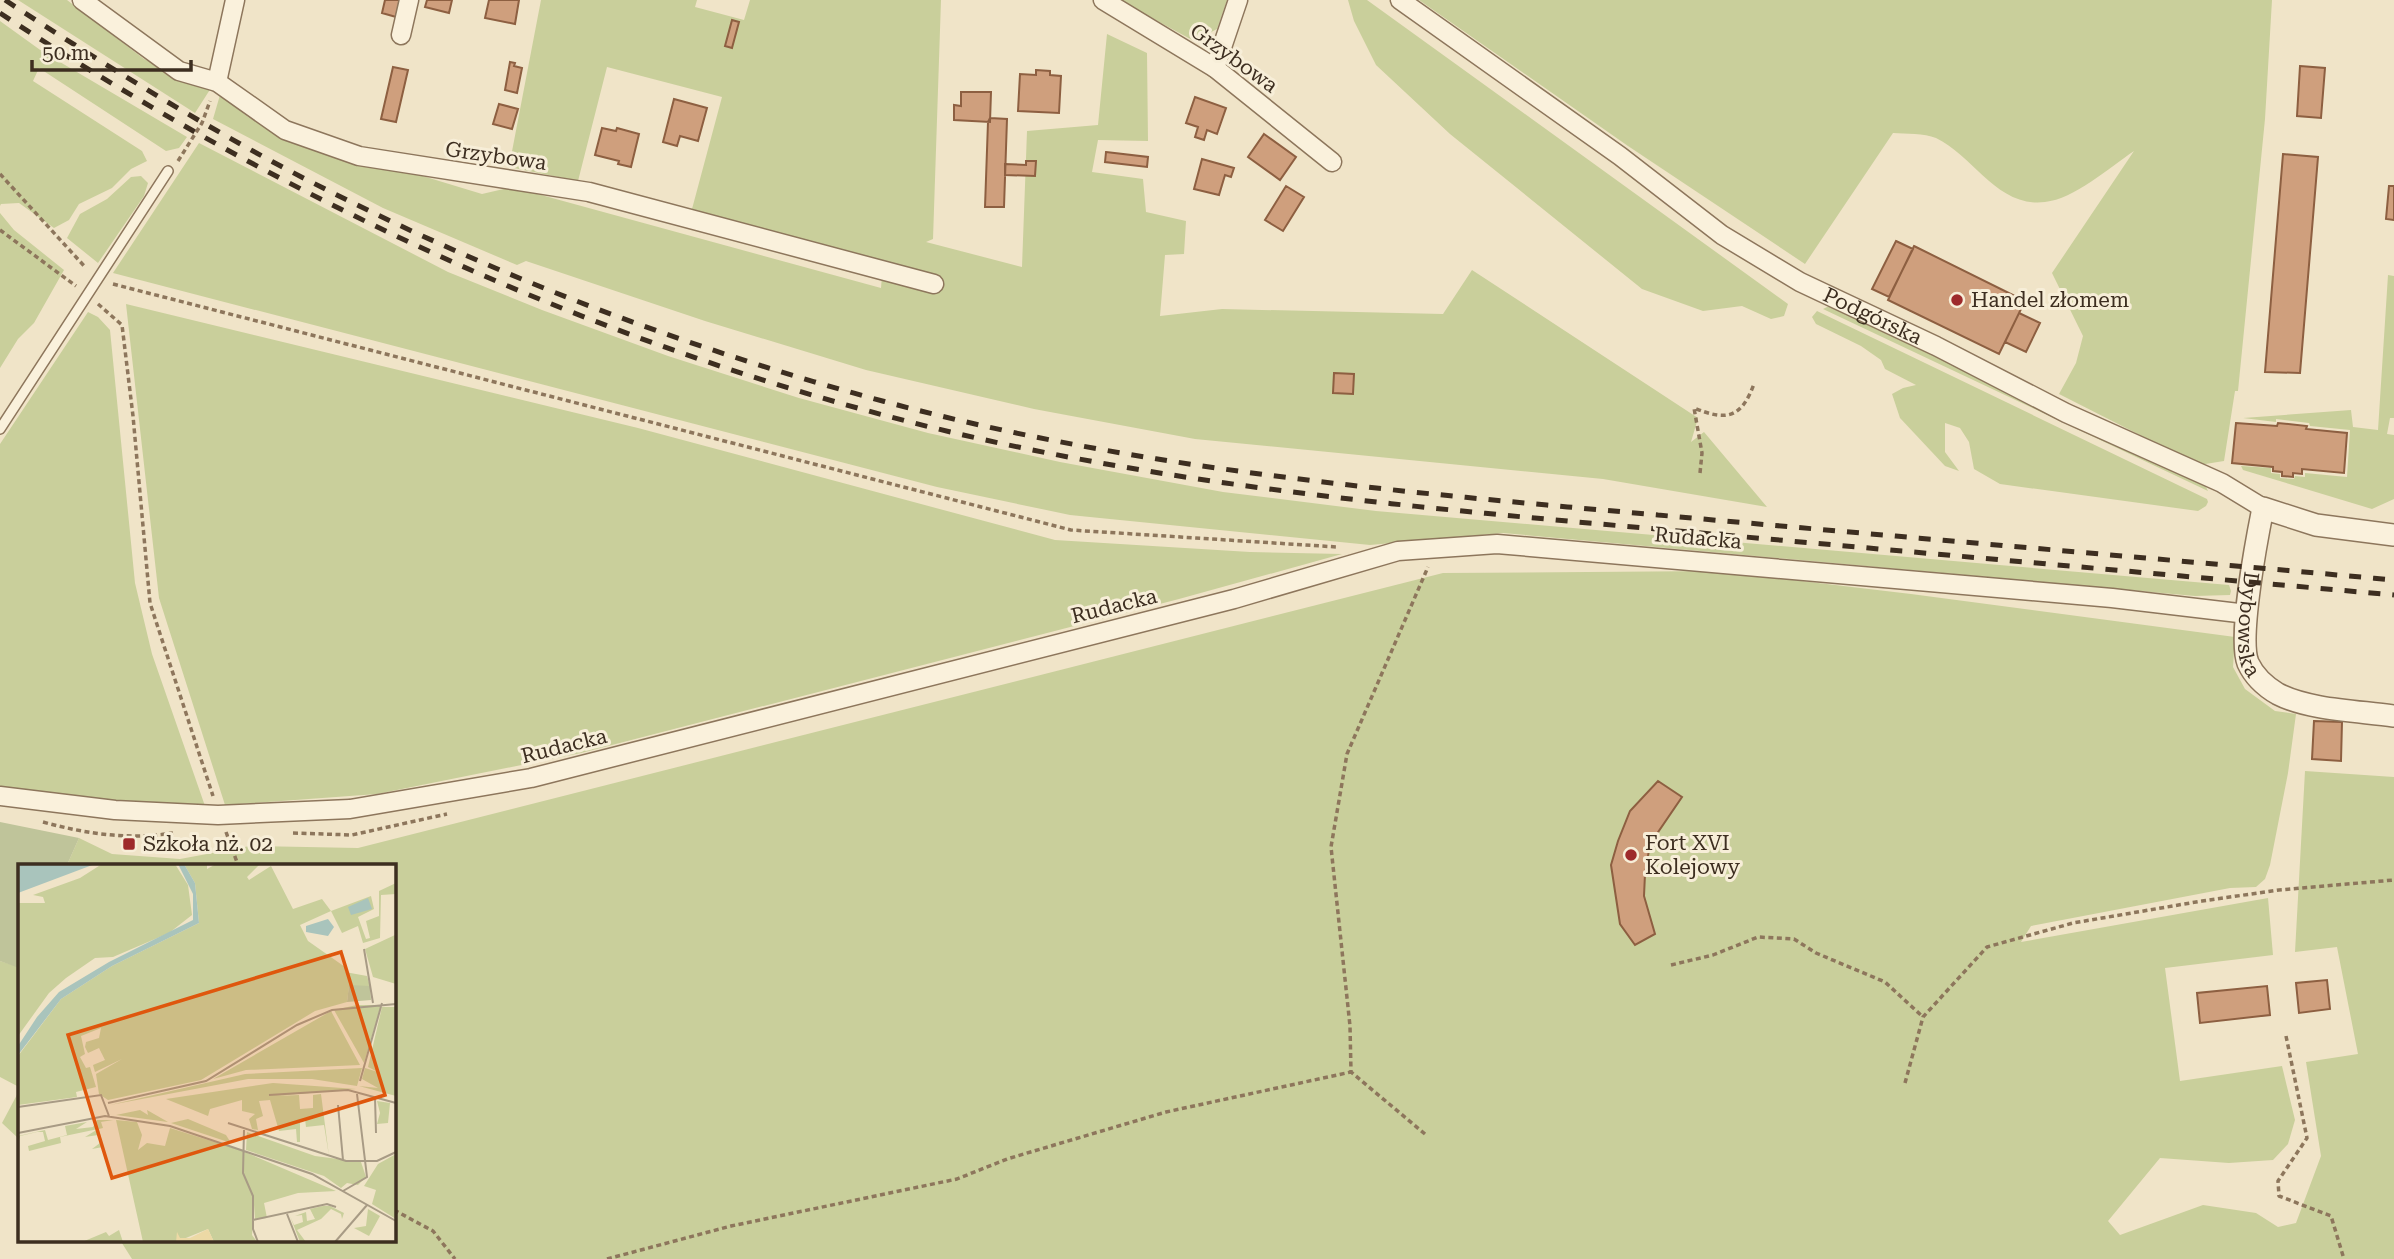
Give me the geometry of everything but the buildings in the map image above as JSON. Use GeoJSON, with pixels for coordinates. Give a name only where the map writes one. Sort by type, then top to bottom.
{"type":"FeatureCollection","features":[{"type":"Feature","properties":{"kind":"street"},"geometry":{"type":"LineString","coordinates":[[217,82],[235,0]]}},
{"type":"Feature","properties":{"kind":"street"},"geometry":{"type":"LineString","coordinates":[[401,35],[408,0]]}},
{"type":"Feature","properties":{"kind":"street","name":"Grzybowa"},"geometry":{"type":"LineString","coordinates":[[1103,0],[1215,68],[1332,162]]}},
{"type":"Feature","properties":{"kind":"street"},"geometry":{"type":"LineString","coordinates":[[1215,68],[1238,0]]}},
{"type":"Feature","properties":{"kind":"street","name":"Podgórska"},"geometry":{"type":"LineString","coordinates":[[1400,0],[1620,156],[1723,235],[1800,282],[1936,346],[2066,413],[2222,483],[2263,508],[2316,525],[2394,535]]}},
{"type":"Feature","properties":{"kind":"street","name":"Grzybowa"},"geometry":{"type":"LineString","coordinates":[[83,1],[179,71],[217,82],[285,130],[359,156],[589,192],[934,284]]}},
{"type":"Feature","properties":{"kind":"street","name":"Dybowska"},"geometry":{"type":"LineString","coordinates":[[2263,508],[2247,614],[2245,647],[2248,663],[2260,681],[2279,694],[2303,703],[2394,716]]}},
{"type":"Feature","properties":{"kind":"street","name":"Rudacka"},"geometry":{"type":"LineString","coordinates":[[0,796],[222,822],[350,808],[531,778],[1234,599],[1398,551],[1497,544],[1982,589],[2112,598],[2247,614]]}},
{"type":"Feature","properties":{"kind":"lane"},"geometry":{"type":"LineString","coordinates":[[0,429],[168,171]]}},
{"type":"Feature","properties":{"kind":"path"},"geometry":{"type":"LineString","coordinates":[[168,171],[181,157],[202,123],[217,82]]}},
{"type":"Feature","properties":{"kind":"path"},"geometry":{"type":"LineString","coordinates":[[0,174],[97,280],[1071,530],[1344,548]]}},
{"type":"Feature","properties":{"kind":"path"},"geometry":{"type":"LineString","coordinates":[[0,230],[88,294],[122,325],[150,603],[238,864]]}},
{"type":"Feature","properties":{"kind":"path"},"geometry":{"type":"LineString","coordinates":[[1700,473],[1702,453],[1694,408],[1714,416],[1733,414],[1743,405],[1754,384]]}},
{"type":"Feature","properties":{"kind":"path"},"geometry":{"type":"LineString","coordinates":[[1425,1134],[1351,1072],[1350,1027],[1331,847],[1348,754],[1430,562]]}},
{"type":"Feature","properties":{"kind":"path"},"geometry":{"type":"LineString","coordinates":[[1905,1083],[1923,1017],[1987,947],[2073,923],[2202,901],[2279,890],[2394,880]]}},
{"type":"Feature","properties":{"kind":"path"},"geometry":{"type":"LineString","coordinates":[[1671,965],[1713,955],[1758,937],[1794,939],[1816,954],[1885,982],[1923,1017]]}},
{"type":"Feature","properties":{"kind":"path"},"geometry":{"type":"LineString","coordinates":[[2286,1036],[2307,1138],[2278,1181],[2278,1196],[2330,1216],[2344,1259]]}},
{"type":"Feature","properties":{"kind":"path"},"geometry":{"type":"LineString","coordinates":[[607,1259],[731,1226],[957,1179],[1007,1159],[1166,1112],[1351,1072]]}},
{"type":"Feature","properties":{"kind":"path"},"geometry":{"type":"LineString","coordinates":[[396,1211],[433,1231],[455,1259]]}},
{"type":"Feature","properties":{"kind":"green space"},"geometry":{"type":"Polygon","coordinates":[[[18,0],[67,0],[144,59],[211,88],[195,113],[18,0]]]}},
{"type":"Feature","properties":{"kind":"green space"},"geometry":{"type":"Polygon","coordinates":[[[541,0],[697,0],[695,7],[744,20],[750,0],[941,0],[933,239],[926,242],[1022,267],[1027,131],[1098,125],[1107,34],[1147,53],[1148,141],[1098,140],[1092,172],[1143,179],[1146,212],[1186,221],[1184,254],[1165,255],[1160,316],[1222,309],[1443,314],[1472,270],[1698,418],[1691,442],[1704,432],[1767,507],[1603,479],[1195,439],[1034,409],[866,370],[705,321],[526,261],[517,265],[383,208],[213,119],[220,95],[248,117],[271,130],[482,194],[512,187],[881,288],[883,262],[692,209],[722,97],[607,67],[578,181],[509,167],[541,0]]]}},
{"type":"Feature","properties":{"kind":"green space"},"geometry":{"type":"Polygon","coordinates":[[[1119,0],[1227,0],[1217,29],[1194,41],[1119,0]]]}},
{"type":"Feature","properties":{"kind":"green space"},"geometry":{"type":"Polygon","coordinates":[[[1348,0],[1367,0],[1788,304],[1784,316],[1771,319],[1742,306],[1703,311],[1642,289],[1450,134],[1376,65],[1354,21],[1348,0]]]}},
{"type":"Feature","properties":{"kind":"green space"},"geometry":{"type":"Polygon","coordinates":[[[1419,0],[2272,0],[2265,119],[2238,391],[2235,391],[2224,461],[2199,465],[2059,394],[2076,363],[2083,336],[2052,273],[2134,151],[2068,195],[2045,202],[2028,202],[1999,189],[1950,146],[1936,138],[1921,134],[1893,133],[1805,264],[1628,146],[1419,0]]]}},
{"type":"Feature","properties":{"kind":"green space"},"geometry":{"type":"Polygon","coordinates":[[[0,21],[43,52],[187,137],[179,148],[166,151],[39,68],[33,81],[142,151],[147,161],[131,169],[112,188],[79,204],[69,220],[54,228],[19,203],[0,206],[0,21]]]}},
{"type":"Feature","properties":{"kind":"green space"},"geometry":{"type":"Polygon","coordinates":[[[199,143],[448,272],[542,310],[668,356],[799,398],[928,433],[1060,462],[1223,492],[1376,511],[2229,585],[2231,591],[2230,595],[2195,596],[1503,533],[1370,545],[1070,515],[937,487],[113,273],[199,143]]]}},
{"type":"Feature","properties":{"kind":"green space"},"geometry":{"type":"Polygon","coordinates":[[[141,176],[148,183],[144,196],[98,263],[67,238],[80,214],[107,199],[131,177],[141,176]]]}},
{"type":"Feature","properties":{"kind":"green space"},"geometry":{"type":"Polygon","coordinates":[[[0,213],[14,230],[64,270],[34,323],[18,339],[0,368],[0,213]]]}},
{"type":"Feature","properties":{"kind":"green space"},"geometry":{"type":"Polygon","coordinates":[[[2388,275],[2394,276],[2394,418],[2390,418],[2387,434],[2394,435],[2394,499],[2372,509],[2243,470],[2241,466],[2271,468],[2271,473],[2280,474],[2280,478],[2294,479],[2295,476],[2305,477],[2305,473],[2347,477],[2350,430],[2276,419],[2276,422],[2243,418],[2351,410],[2353,427],[2378,430],[2388,275]]]}},
{"type":"Feature","properties":{"kind":"green space"},"geometry":{"type":"Polygon","coordinates":[[[126,304],[638,428],[1055,540],[1250,552],[1342,554],[1179,599],[581,753],[377,794],[225,805],[159,598],[126,304]]]}},
{"type":"Feature","properties":{"kind":"green space"},"geometry":{"type":"Polygon","coordinates":[[[1832,307],[2200,483],[2208,491],[1823,309],[1832,307]]]}},
{"type":"Feature","properties":{"kind":"green space"},"geometry":{"type":"Polygon","coordinates":[[[1817,311],[2207,499],[2208,502],[2198,511],[2000,484],[1974,469],[1969,442],[1960,428],[1945,423],[1945,452],[1959,471],[1945,466],[1900,418],[1892,394],[1916,385],[1885,369],[1881,360],[1861,346],[1816,324],[1812,317],[1817,311]]]}},
{"type":"Feature","properties":{"kind":"green space"},"geometry":{"type":"Polygon","coordinates":[[[88,312],[98,317],[110,330],[135,583],[152,654],[205,806],[96,803],[0,788],[0,444],[88,312]]]}},
{"type":"Feature","properties":{"kind":"green space"},"geometry":{"type":"Polygon","coordinates":[[[1716,571],[2235,637],[2233,667],[2245,689],[2275,711],[2296,714],[2288,773],[2265,879],[2256,887],[2230,888],[2031,926],[2021,942],[2268,898],[2273,955],[2165,968],[2180,1081],[2282,1066],[2295,1120],[2288,1144],[2273,1160],[2229,1163],[2160,1158],[2108,1221],[2120,1235],[2203,1205],[2256,1213],[2278,1227],[2296,1223],[2321,1156],[2306,1062],[2358,1054],[2337,947],[2295,952],[2305,771],[2394,777],[2394,1259],[132,1259],[121,1242],[396,1242],[396,864],[67,864],[79,838],[112,854],[180,859],[250,846],[358,848],[1443,573],[1716,571]]]}},
{"type":"Feature","properties":{"kind":"green space"},"geometry":{"type":"Polygon","coordinates":[[[0,822],[79,838],[67,864],[18,864],[18,968],[0,961],[0,822]]]}},
{"type":"Feature","properties":{"kind":"green space"},"geometry":{"type":"Polygon","coordinates":[[[0,961],[18,967],[18,1086],[0,1077],[0,961]]]}},
{"type":"Feature","properties":{"kind":"green space"},"geometry":{"type":"Polygon","coordinates":[[[18,1093],[18,1138],[2,1123],[18,1093]]]}},
{"type":"Feature","properties":{"kind":"railway"},"geometry":{"type":"LineString","coordinates":[[5,0],[137,84],[273,162],[422,236],[497,269],[574,300],[731,356],[810,381],[984,426],[1175,462],[1368,487],[2394,580]]}},
{"type":"Feature","properties":{"kind":"railway"},"geometry":{"type":"LineString","coordinates":[[0,13],[104,79],[210,140],[317,197],[427,250],[539,299],[653,343],[769,382],[887,416],[1077,459],[1366,501],[2394,595]]}},
{"type":"Feature","properties":{"kind":"place","name":"Handel złomem"},"geometry":{"type":"Point","coordinates":[1957,300]}},
{"type":"Feature","properties":{"kind":"place","name":"Szkoła nż. 02"},"geometry":{"type":"Point","coordinates":[129,844]}},
{"type":"Feature","properties":{"kind":"place","name":"Fort XVI Kolejowy"},"geometry":{"type":"Point","coordinates":[1631,855]}}]}
